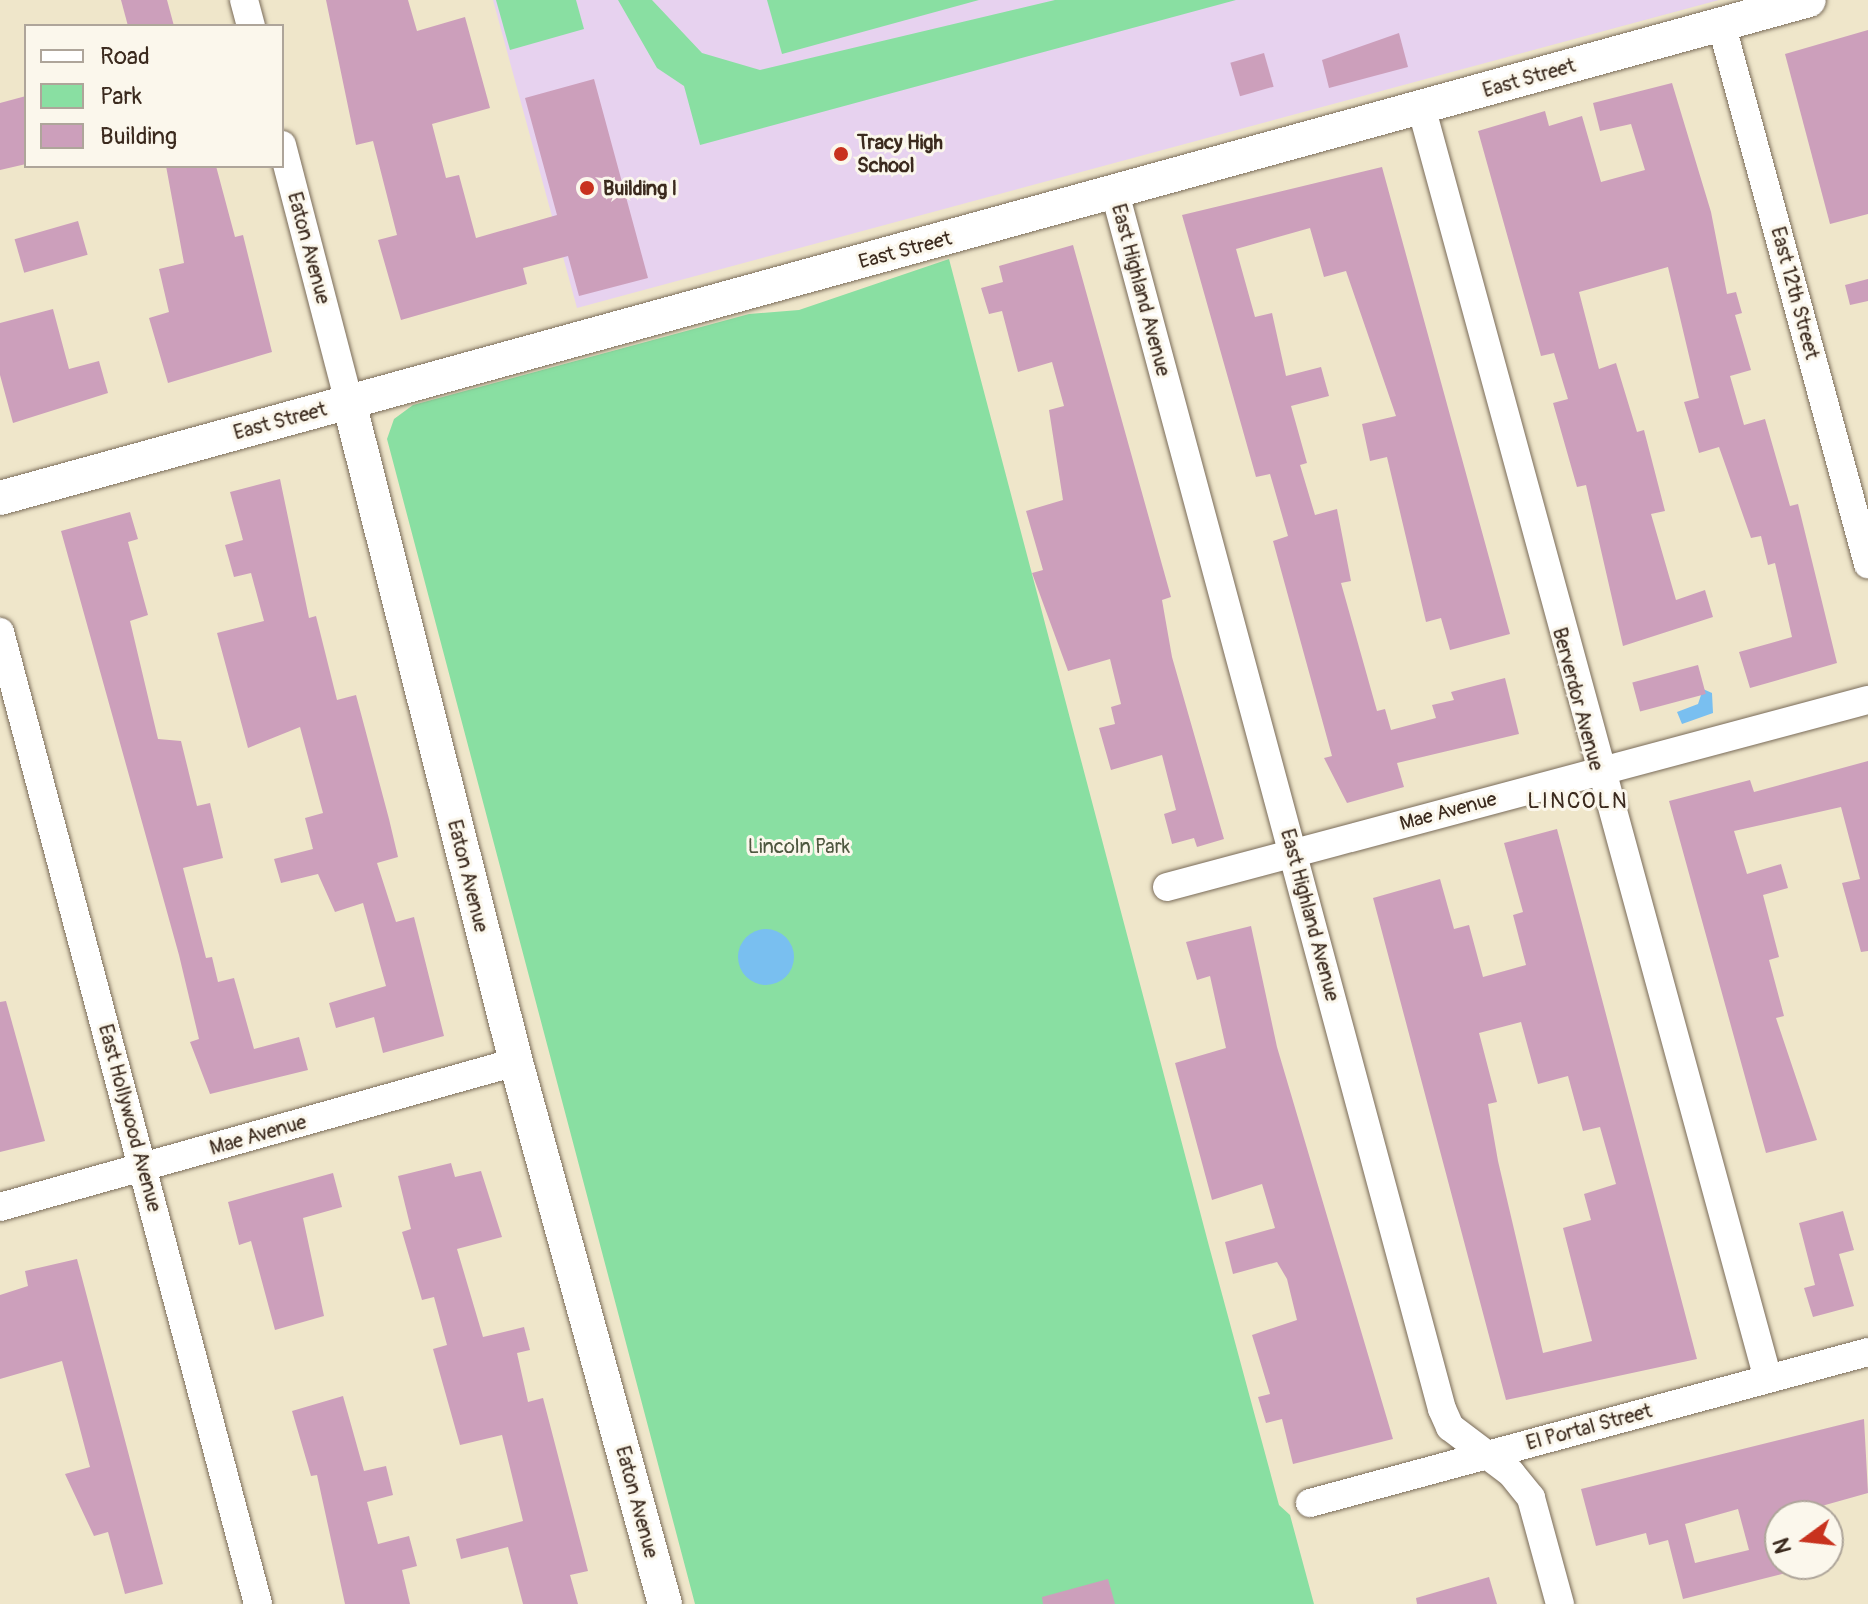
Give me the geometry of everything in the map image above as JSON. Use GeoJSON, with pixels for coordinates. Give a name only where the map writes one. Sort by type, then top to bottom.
{"type":"FeatureCollection","features":[{"type":"Feature","properties":{"kind":"street"},"geometry":{"type":"LineString","coordinates":[[244,0],[250,24]]}},
{"type":"Feature","properties":{"kind":"street","name":"East Street"},"geometry":{"type":"LineString","coordinates":[[0,498],[1422,110],[1809,0]]}},
{"type":"Feature","properties":{"kind":"street","name":"East 12th Street"},"geometry":{"type":"LineString","coordinates":[[1721,23],[1858,487],[1868,564]]}},
{"type":"Feature","properties":{"kind":"street","name":"Berverdor Avenue"},"geometry":{"type":"LineString","coordinates":[[1422,110],[1597,771],[1768,1379]]}},
{"type":"Feature","properties":{"kind":"street","name":"Eaton Avenue"},"geometry":{"type":"LineString","coordinates":[[284,153],[516,1062],[665,1604]]}},
{"type":"Feature","properties":{"kind":"street","name":"East Highland Avenue"},"geometry":{"type":"LineString","coordinates":[[1115,193],[1442,1409],[1450,1427],[1486,1455],[1531,1498],[1560,1604]]}},
{"type":"Feature","properties":{"kind":"street","name":"East Hollywood Avenue"},"geometry":{"type":"LineString","coordinates":[[0,632],[258,1604]]}},
{"type":"Feature","properties":{"kind":"street","name":"Mae Avenue"},"geometry":{"type":"LineString","coordinates":[[1167,887],[1868,700]]}},
{"type":"Feature","properties":{"kind":"street","name":"Mae Avenue"},"geometry":{"type":"LineString","coordinates":[[0,1207],[516,1062]]}},
{"type":"Feature","properties":{"kind":"street","name":"El Portal Street"},"geometry":{"type":"LineString","coordinates":[[1310,1503],[1868,1352]]}},
{"type":"Feature","properties":{"kind":"shaded area","name":"Tracy High School"},"geometry":{"type":"Polygon","coordinates":[[[493,0],[1719,0],[577,308],[493,0]]]}},
{"type":"Feature","properties":{"kind":"green space"},"geometry":{"type":"Polygon","coordinates":[[[496,0],[576,0],[584,29],[510,50],[496,0]]]}},
{"type":"Feature","properties":{"kind":"green space"},"geometry":{"type":"Polygon","coordinates":[[[618,0],[652,0],[702,53],[760,70],[1055,0],[1236,0],[700,145],[684,86],[657,68],[618,0]]]}},
{"type":"Feature","properties":{"kind":"green space"},"geometry":{"type":"Polygon","coordinates":[[[767,0],[979,0],[782,54],[767,0]]]}},
{"type":"Feature","properties":{"kind":"green space","name":"Lincoln Park"},"geometry":{"type":"Polygon","coordinates":[[[949,259],[1279,1505],[1290,1515],[1314,1604],[695,1604],[387,439],[394,419],[413,405],[749,314],[799,310],[949,259]]]}},
{"type":"Feature","properties":{"kind":"water"},"geometry":{"type":"Polygon","coordinates":[[[1703,689],[1712,693],[1713,713],[1682,724],[1677,712],[1698,704],[1703,689]]]}},
{"type":"Feature","properties":{"kind":"water"},"geometry":{"type":"Polygon","coordinates":[[[766,929],[786,937],[794,957],[786,977],[766,985],[746,977],[738,957],[746,937],[766,929]]]}},
{"type":"Feature","properties":{"kind":"building"},"geometry":{"type":"Polygon","coordinates":[[[121,0],[167,0],[173,24],[127,24],[121,0]]]}},
{"type":"Feature","properties":{"kind":"building"},"geometry":{"type":"Polygon","coordinates":[[[326,0],[408,0],[417,31],[465,17],[490,108],[432,124],[446,178],[459,175],[476,238],[557,215],[525,98],[594,79],[648,278],[579,296],[568,256],[523,268],[527,284],[401,320],[378,240],[397,235],[373,141],[356,145],[326,0]]]}},
{"type":"Feature","properties":{"kind":"building"},"geometry":{"type":"Polygon","coordinates":[[[1868,30],[1868,214],[1830,224],[1785,54],[1868,30]]]}},
{"type":"Feature","properties":{"kind":"building"},"geometry":{"type":"Polygon","coordinates":[[[1399,33],[1408,67],[1329,88],[1322,60],[1399,33]]]}},
{"type":"Feature","properties":{"kind":"building"},"geometry":{"type":"Polygon","coordinates":[[[1264,53],[1274,87],[1240,96],[1230,63],[1264,53]]]}},
{"type":"Feature","properties":{"kind":"building"},"geometry":{"type":"Polygon","coordinates":[[[1672,83],[1711,212],[1727,294],[1736,292],[1742,313],[1735,315],[1751,370],[1730,376],[1744,425],[1765,419],[1790,506],[1798,504],[1837,663],[1750,688],[1739,652],[1792,637],[1775,563],[1768,565],[1761,536],[1751,538],[1719,447],[1699,453],[1684,402],[1699,398],[1668,267],[1579,292],[1599,369],[1616,363],[1637,432],[1644,430],[1665,511],[1651,514],[1676,600],[1705,590],[1713,617],[1623,646],[1586,485],[1577,487],[1553,403],[1568,399],[1554,353],[1541,356],[1478,131],[1545,111],[1549,126],[1582,116],[1601,182],[1645,170],[1631,124],[1600,131],[1593,103],[1672,83]]]}},
{"type":"Feature","properties":{"kind":"building"},"geometry":{"type":"Polygon","coordinates":[[[24,97],[24,164],[0,170],[0,103],[24,97]]]}},
{"type":"Feature","properties":{"kind":"building"},"geometry":{"type":"Polygon","coordinates":[[[1382,167],[1510,634],[1450,650],[1441,618],[1426,622],[1387,457],[1370,461],[1362,424],[1396,416],[1346,271],[1324,277],[1310,228],[1236,249],[1255,317],[1272,313],[1286,376],[1321,367],[1329,396],[1291,406],[1307,463],[1300,465],[1315,515],[1337,509],[1351,581],[1341,583],[1377,711],[1385,709],[1391,730],[1436,718],[1432,705],[1454,700],[1451,692],[1505,678],[1519,734],[1397,763],[1404,787],[1347,803],[1324,758],[1332,756],[1273,541],[1288,536],[1270,474],[1256,477],[1182,215],[1382,167]]]}},
{"type":"Feature","properties":{"kind":"building"},"geometry":{"type":"Polygon","coordinates":[[[166,168],[217,168],[235,237],[243,235],[272,352],[168,383],[149,318],[169,312],[159,269],[184,263],[166,168]]]}},
{"type":"Feature","properties":{"kind":"building"},"geometry":{"type":"Polygon","coordinates":[[[78,221],[88,255],[24,273],[15,239],[78,221]]]}},
{"type":"Feature","properties":{"kind":"building"},"geometry":{"type":"Polygon","coordinates":[[[1073,245],[1171,597],[1162,600],[1172,657],[1224,839],[1197,847],[1194,838],[1172,844],[1164,814],[1176,810],[1162,755],[1111,770],[1099,728],[1115,724],[1111,707],[1121,704],[1110,659],[1068,671],[1032,573],[1043,570],[1026,511],[1063,500],[1049,410],[1064,406],[1052,362],[1018,372],[1002,311],[989,314],[981,288],[1003,282],[999,266],[1073,245]]]}},
{"type":"Feature","properties":{"kind":"building"},"geometry":{"type":"Polygon","coordinates":[[[1868,279],[1868,301],[1850,305],[1845,285],[1868,279]]]}},
{"type":"Feature","properties":{"kind":"building"},"geometry":{"type":"Polygon","coordinates":[[[53,309],[69,369],[99,361],[108,393],[13,423],[0,375],[0,323],[53,309]]]}},
{"type":"Feature","properties":{"kind":"building"},"geometry":{"type":"Polygon","coordinates":[[[280,479],[309,618],[316,616],[337,700],[356,695],[389,819],[398,857],[377,863],[396,922],[414,917],[444,1036],[383,1053],[374,1017],[336,1028],[329,1003],[386,986],[363,903],[335,912],[318,874],[281,883],[274,859],[313,849],[305,818],[323,813],[300,727],[248,748],[217,633],[264,621],[251,573],[234,577],[225,545],[243,540],[230,492],[280,479]]]}},
{"type":"Feature","properties":{"kind":"building"},"geometry":{"type":"Polygon","coordinates":[[[130,512],[138,539],[128,542],[148,615],[130,621],[158,739],[181,741],[197,806],[210,803],[223,858],[183,868],[206,958],[212,957],[218,982],[234,978],[254,1049],[299,1037],[308,1070],[210,1094],[190,1042],[199,1039],[179,955],[61,531],[130,512]]]}},
{"type":"Feature","properties":{"kind":"building"},"geometry":{"type":"Polygon","coordinates":[[[1698,665],[1706,694],[1640,712],[1632,683],[1698,665]]]}},
{"type":"Feature","properties":{"kind":"building"},"geometry":{"type":"Polygon","coordinates":[[[1868,761],[1868,951],[1861,952],[1842,883],[1860,879],[1841,807],[1734,831],[1747,874],[1781,864],[1788,888],[1763,895],[1779,957],[1769,960],[1784,1016],[1776,1018],[1817,1140],[1766,1153],[1669,801],[1750,780],[1754,792],[1868,761]]]}},
{"type":"Feature","properties":{"kind":"building"},"geometry":{"type":"Polygon","coordinates":[[[1557,829],[1697,1359],[1506,1400],[1373,898],[1440,879],[1454,929],[1469,925],[1483,977],[1526,965],[1513,915],[1523,912],[1504,843],[1557,829]],[[1521,1022],[1479,1033],[1497,1102],[1488,1104],[1498,1161],[1543,1353],[1592,1341],[1563,1228],[1591,1220],[1584,1194],[1616,1184],[1600,1127],[1583,1131],[1568,1076],[1538,1084],[1521,1022]]]}},
{"type":"Feature","properties":{"kind":"building"},"geometry":{"type":"Polygon","coordinates":[[[1251,926],[1277,1047],[1393,1439],[1293,1464],[1282,1419],[1266,1423],[1258,1397],[1270,1394],[1252,1335],[1297,1320],[1287,1279],[1277,1262],[1233,1274],[1225,1242],[1275,1228],[1262,1184],[1212,1200],[1175,1063],[1226,1048],[1210,976],[1197,980],[1186,942],[1251,926]]]}},
{"type":"Feature","properties":{"kind":"building"},"geometry":{"type":"Polygon","coordinates":[[[6,1001],[45,1141],[0,1152],[0,1002],[6,1001]]]}},
{"type":"Feature","properties":{"kind":"building"},"geometry":{"type":"Polygon","coordinates":[[[451,1163],[455,1177],[481,1171],[502,1237],[457,1249],[483,1337],[524,1327],[530,1350],[517,1353],[528,1402],[543,1398],[588,1571],[570,1575],[578,1604],[523,1604],[508,1547],[461,1559],[456,1539],[523,1521],[502,1435],[460,1445],[433,1349],[447,1345],[434,1297],[422,1300],[402,1232],[411,1229],[398,1176],[451,1163]]]}},
{"type":"Feature","properties":{"kind":"building"},"geometry":{"type":"Polygon","coordinates":[[[333,1173],[342,1207],[303,1218],[324,1316],[275,1330],[251,1241],[239,1245],[228,1202],[333,1173]]]}},
{"type":"Feature","properties":{"kind":"building"},"geometry":{"type":"Polygon","coordinates":[[[1843,1211],[1854,1250],[1839,1254],[1854,1306],[1813,1317],[1804,1288],[1815,1285],[1799,1223],[1843,1211]]]}},
{"type":"Feature","properties":{"kind":"building"},"geometry":{"type":"Polygon","coordinates":[[[77,1259],[163,1584],[125,1594],[108,1532],[94,1536],[65,1474],[90,1467],[62,1361],[0,1379],[0,1295],[28,1286],[25,1271],[77,1259]]]}},
{"type":"Feature","properties":{"kind":"building"},"geometry":{"type":"Polygon","coordinates":[[[343,1396],[364,1471],[386,1466],[393,1495],[367,1502],[378,1544],[409,1536],[417,1566],[402,1570],[410,1604],[345,1604],[317,1475],[311,1476],[292,1411],[343,1396]]]}},
{"type":"Feature","properties":{"kind":"building"},"geometry":{"type":"Polygon","coordinates":[[[1864,1419],[1868,1493],[1843,1500],[1764,1500],[1764,1579],[1683,1599],[1668,1540],[1649,1545],[1646,1533],[1596,1546],[1581,1489],[1864,1419]],[[1738,1509],[1685,1524],[1695,1563],[1749,1550],[1738,1509]]]}},
{"type":"Feature","properties":{"kind":"building"},"geometry":{"type":"Polygon","coordinates":[[[1489,1577],[1497,1604],[1417,1604],[1416,1598],[1489,1577]]]}},
{"type":"Feature","properties":{"kind":"building"},"geometry":{"type":"Polygon","coordinates":[[[1108,1579],[1115,1604],[1043,1604],[1042,1597],[1108,1579]]]}},
{"type":"Feature","properties":{"kind":"place","name":"Tracy High School"},"geometry":{"type":"Point","coordinates":[841,154]}},
{"type":"Feature","properties":{"kind":"place","name":"Building I"},"geometry":{"type":"Point","coordinates":[587,188]}},
{"type":"Feature","properties":{"kind":"district","name":"LINCOLN"},"geometry":{"type":"Point","coordinates":[1578,802]}}]}
